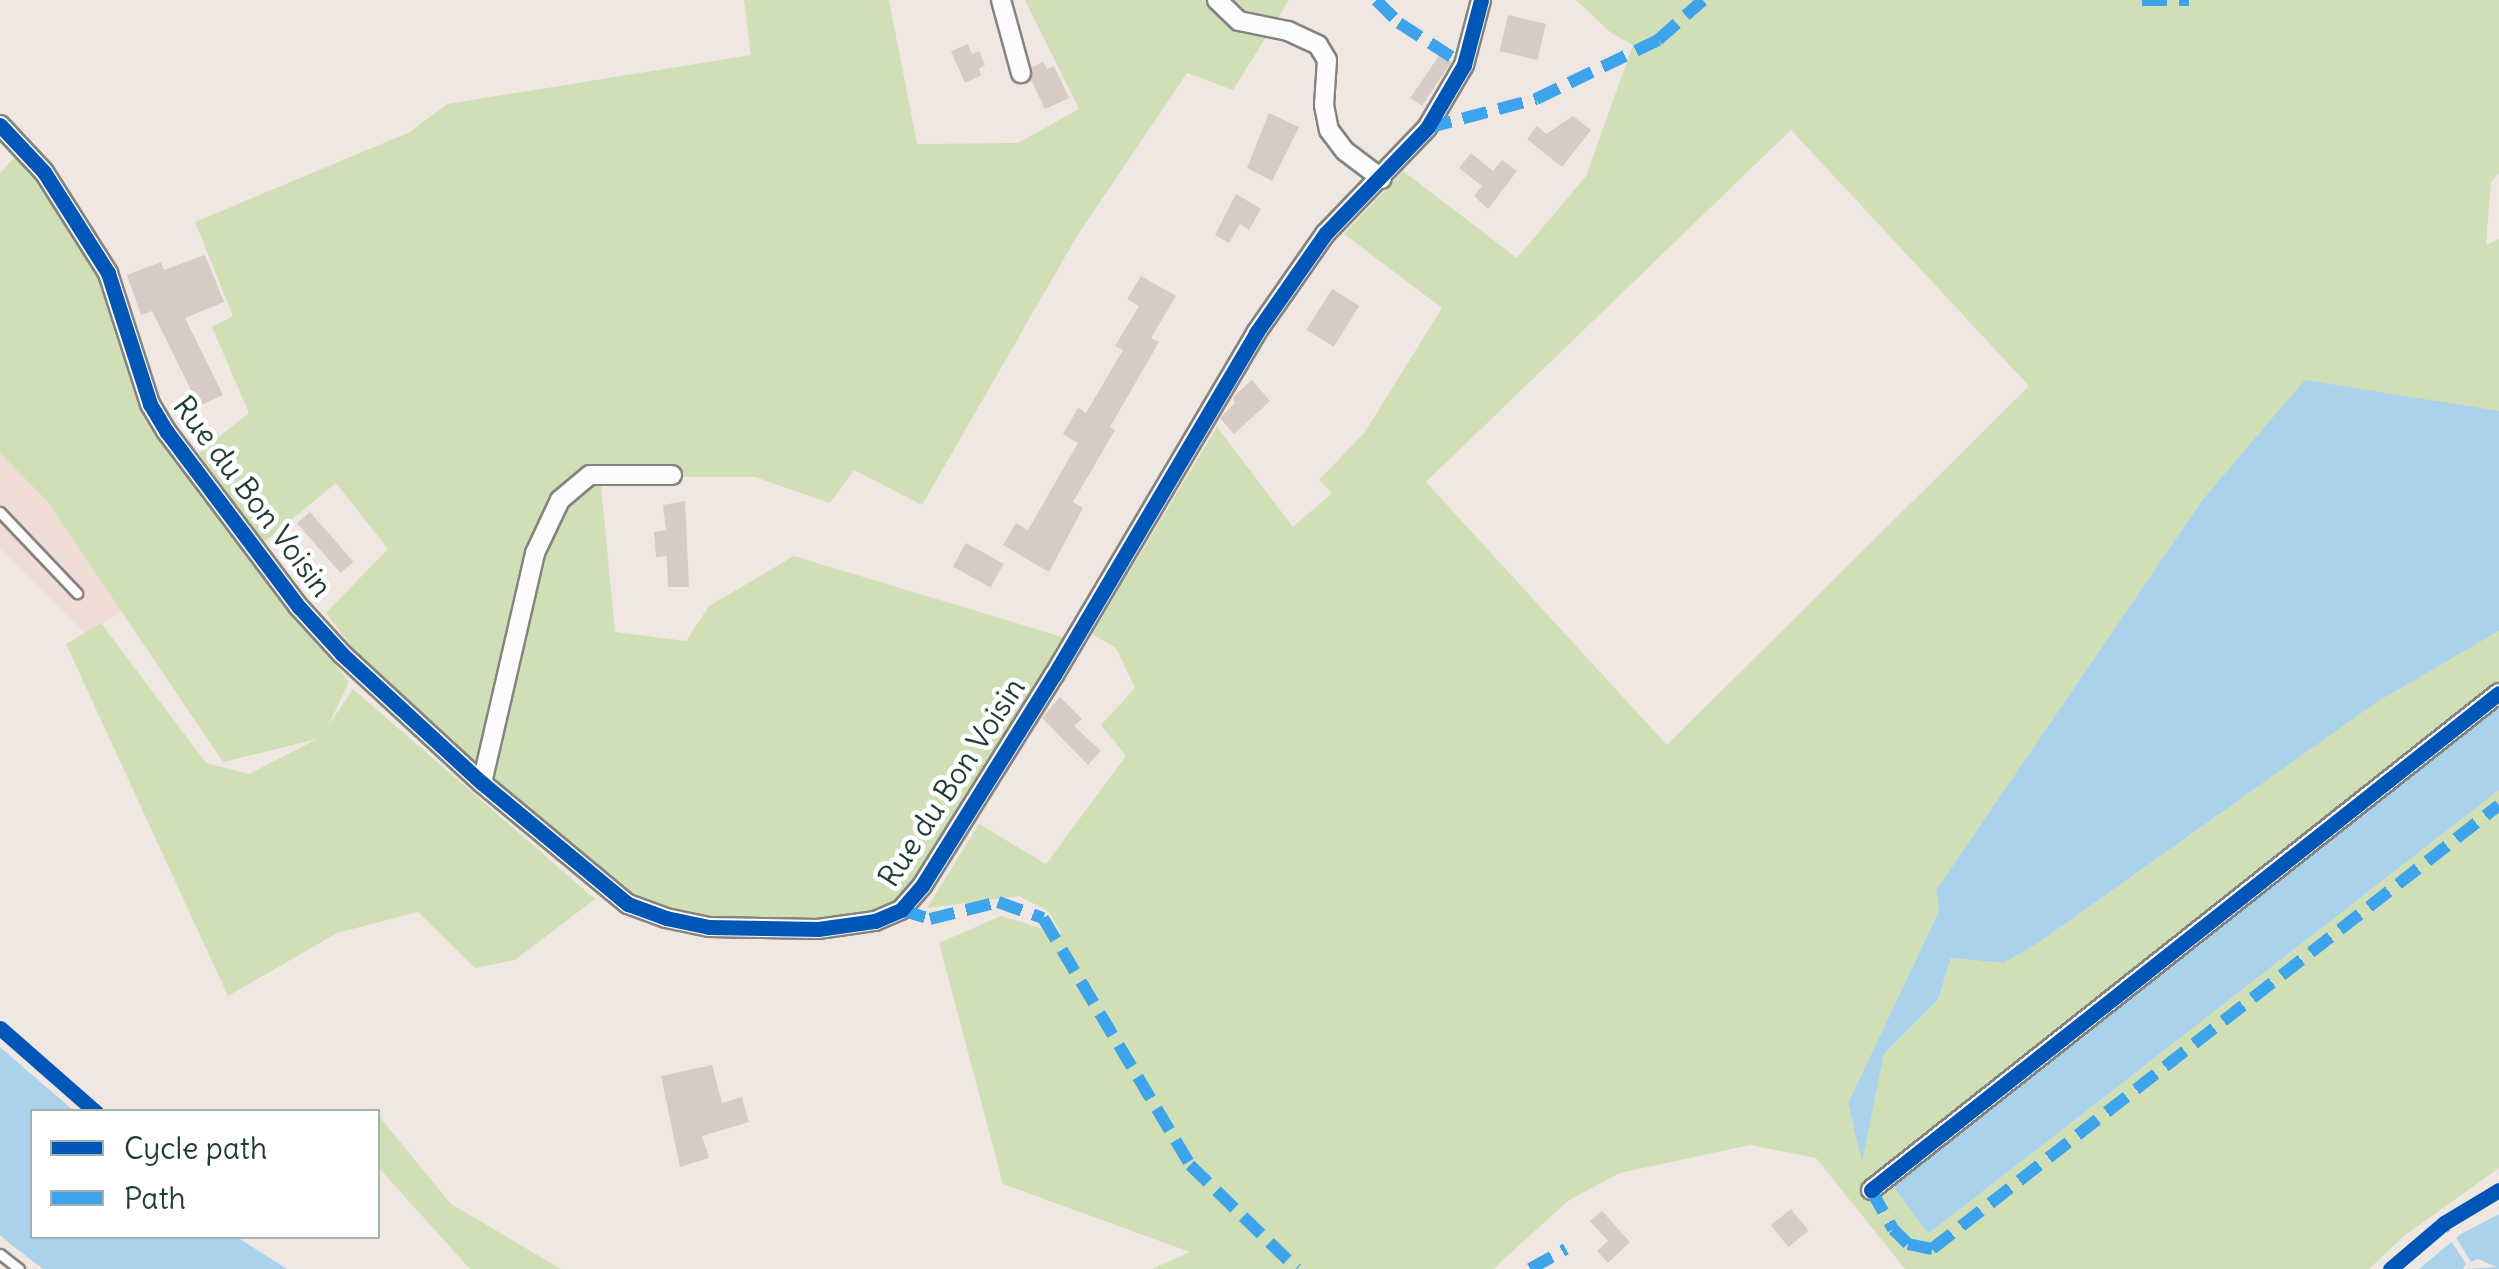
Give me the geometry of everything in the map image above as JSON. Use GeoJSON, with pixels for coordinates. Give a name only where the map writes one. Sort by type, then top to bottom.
{"type":"FeatureCollection","features":[{"type":"Feature","properties":{"kind":"street"},"geometry":{"type":"LineString","coordinates":[[1000,0],[1021,74]]}},
{"type":"Feature","properties":{"kind":"street"},"geometry":{"type":"LineString","coordinates":[[1217,0],[1239,22],[1288,32],[1318,45],[1327,60],[1324,105],[1329,130],[1345,151],[1382,179]]}},
{"type":"Feature","properties":{"kind":"street","name":"Rue du Bon Voisin"},"geometry":{"type":"LineString","coordinates":[[0,125],[44,172],[108,273],[124,310],[150,404],[167,432],[342,654],[482,783],[628,904],[666,918],[723,928],[785,930],[875,921],[901,910],[922,886],[1054,674],[1256,333],[1325,234],[1428,128],[1464,65],[1481,0]]}},
{"type":"Feature","properties":{"kind":"street"},"geometry":{"type":"LineString","coordinates":[[482,783],[535,553],[560,500],[590,475],[672,474]]}},
{"type":"Feature","properties":{"kind":"street"},"geometry":{"type":"LineString","coordinates":[[1871,1190],[2499,694]]}},
{"type":"Feature","properties":{"kind":"lane"},"geometry":{"type":"LineString","coordinates":[[0,512],[77,592]]}},
{"type":"Feature","properties":{"kind":"lane"},"geometry":{"type":"LineString","coordinates":[[0,1254],[19,1269]]}},
{"type":"Feature","properties":{"kind":"shaded area"},"geometry":{"type":"Polygon","coordinates":[[[0,453],[47,501],[122,612],[85,633],[0,547],[0,453]]]}},
{"type":"Feature","properties":{"kind":"green space"},"geometry":{"type":"Polygon","coordinates":[[[744,0],[889,0],[917,144],[1018,143],[1079,109],[1025,0],[1289,0],[1233,90],[1187,73],[1077,236],[922,505],[854,470],[830,503],[755,477],[682,477],[673,468],[599,465],[615,632],[686,641],[709,606],[794,556],[1069,639],[900,900],[884,910],[788,922],[680,916],[621,893],[356,652],[326,613],[388,549],[336,483],[263,543],[199,453],[249,413],[212,327],[233,316],[195,222],[410,132],[447,104],[751,55],[744,0]]]}},
{"type":"Feature","properties":{"kind":"green space"},"geometry":{"type":"Polygon","coordinates":[[[1576,0],[2499,0],[2499,173],[2491,182],[2486,245],[2499,239],[2499,412],[2305,381],[2203,499],[1936,890],[1939,911],[1848,1103],[1862,1159],[1884,1054],[1938,1000],[1951,958],[2004,963],[2038,943],[2377,702],[2499,631],[2499,701],[1893,1186],[1928,1234],[2499,790],[2499,1168],[2404,1236],[2369,1269],[1905,1269],[1816,1158],[1750,1145],[1620,1173],[1569,1200],[1493,1269],[1152,1269],[1190,1252],[1003,1184],[939,943],[1001,916],[1062,934],[1048,911],[1019,896],[927,908],[979,824],[1046,864],[1126,756],[1101,725],[1135,688],[1116,648],[1092,634],[1217,427],[1293,527],[1332,493],[1319,480],[1365,432],[1442,308],[1344,234],[1403,171],[1517,258],[1586,176],[1633,45],[1611,33],[1576,0]],[[1791,130],[1426,482],[1667,745],[2029,386],[1791,130]]]}},
{"type":"Feature","properties":{"kind":"green space"},"geometry":{"type":"Polygon","coordinates":[[[19,153],[95,257],[150,421],[349,682],[328,726],[353,689],[595,899],[515,960],[475,968],[418,912],[337,933],[228,996],[66,644],[101,623],[206,763],[249,774],[317,739],[223,762],[47,501],[0,453],[0,173],[19,153]]]}},
{"type":"Feature","properties":{"kind":"green space"},"geometry":{"type":"Polygon","coordinates":[[[380,1117],[451,1204],[561,1269],[470,1269],[380,1169],[380,1117]]]}},
{"type":"Feature","properties":{"kind":"water"},"geometry":{"type":"Polygon","coordinates":[[[2305,380],[2499,411],[2499,631],[2377,702],[2038,943],[2004,963],[1951,958],[1938,1000],[1884,1054],[1862,1162],[1848,1103],[1939,911],[1936,890],[2203,499],[2305,380]]]}},
{"type":"Feature","properties":{"kind":"water"},"geometry":{"type":"Polygon","coordinates":[[[2499,701],[2499,790],[1928,1234],[1893,1186],[2499,701]]]}},
{"type":"Feature","properties":{"kind":"water"},"geometry":{"type":"Polygon","coordinates":[[[0,1047],[72,1109],[30,1109],[30,1239],[240,1239],[287,1269],[43,1269],[0,1235],[0,1047]]]}},
{"type":"Feature","properties":{"kind":"water"},"geometry":{"type":"Polygon","coordinates":[[[2499,1214],[2499,1269],[2419,1269],[2461,1234],[2499,1214]]]}},
{"type":"Feature","properties":{"kind":"pier"},"geometry":{"type":"Polygon","coordinates":[[[2455,1236],[2471,1262],[2478,1259],[2497,1267],[2463,1269],[2466,1264],[2450,1239],[2455,1236]]]}},
{"type":"Feature","properties":{"kind":"building"},"geometry":{"type":"Polygon","coordinates":[[[1508,15],[1546,24],[1538,60],[1500,51],[1508,15]]]}},
{"type":"Feature","properties":{"kind":"building"},"geometry":{"type":"Polygon","coordinates":[[[968,44],[972,54],[979,51],[985,65],[979,69],[981,75],[965,83],[951,51],[968,44]]]}},
{"type":"Feature","properties":{"kind":"building"},"geometry":{"type":"Polygon","coordinates":[[[1440,54],[1452,62],[1422,106],[1410,98],[1440,54]]]}},
{"type":"Feature","properties":{"kind":"building"},"geometry":{"type":"Polygon","coordinates":[[[1043,62],[1047,69],[1054,66],[1069,98],[1045,109],[1031,80],[1032,67],[1043,62]]]}},
{"type":"Feature","properties":{"kind":"building"},"geometry":{"type":"Polygon","coordinates":[[[1269,113],[1299,127],[1272,181],[1247,168],[1269,113]]]}},
{"type":"Feature","properties":{"kind":"building"},"geometry":{"type":"Polygon","coordinates":[[[1573,116],[1591,130],[1562,167],[1527,139],[1537,126],[1546,134],[1573,116]]]}},
{"type":"Feature","properties":{"kind":"building"},"geometry":{"type":"Polygon","coordinates":[[[1471,153],[1493,171],[1502,160],[1517,171],[1488,209],[1474,196],[1482,186],[1459,168],[1471,153]]]}},
{"type":"Feature","properties":{"kind":"building"},"geometry":{"type":"Polygon","coordinates":[[[1236,194],[1261,209],[1249,230],[1240,224],[1229,243],[1215,235],[1236,194]]]}},
{"type":"Feature","properties":{"kind":"building"},"geometry":{"type":"Polygon","coordinates":[[[205,255],[224,302],[185,318],[223,395],[199,406],[152,311],[141,315],[127,275],[161,262],[164,270],[205,255]]]}},
{"type":"Feature","properties":{"kind":"building"},"geometry":{"type":"Polygon","coordinates":[[[1141,276],[1176,296],[1151,338],[1159,342],[1110,427],[1115,430],[1073,502],[1083,508],[1049,572],[1003,545],[1016,523],[1028,530],[1078,443],[1063,434],[1078,408],[1086,413],[1123,350],[1115,346],[1139,306],[1127,299],[1141,276]]]}},
{"type":"Feature","properties":{"kind":"building"},"geometry":{"type":"Polygon","coordinates":[[[1332,289],[1359,306],[1334,347],[1307,330],[1332,289]]]}},
{"type":"Feature","properties":{"kind":"building"},"geometry":{"type":"Polygon","coordinates":[[[1252,380],[1270,401],[1234,434],[1220,418],[1235,403],[1233,397],[1252,380]]]}},
{"type":"Feature","properties":{"kind":"building"},"geometry":{"type":"Polygon","coordinates":[[[685,501],[689,587],[668,587],[667,556],[656,557],[654,532],[666,530],[663,505],[685,501]]]}},
{"type":"Feature","properties":{"kind":"building"},"geometry":{"type":"Polygon","coordinates":[[[310,512],[353,562],[340,573],[297,523],[310,512]]]}},
{"type":"Feature","properties":{"kind":"building"},"geometry":{"type":"Polygon","coordinates":[[[966,543],[1004,564],[991,587],[953,567],[966,543]]]}},
{"type":"Feature","properties":{"kind":"building"},"geometry":{"type":"Polygon","coordinates":[[[1060,697],[1082,719],[1074,726],[1101,751],[1088,765],[1042,718],[1060,697]]]}},
{"type":"Feature","properties":{"kind":"building"},"geometry":{"type":"Polygon","coordinates":[[[712,1065],[722,1103],[742,1097],[749,1122],[702,1136],[709,1158],[680,1167],[661,1076],[712,1065]]]}},
{"type":"Feature","properties":{"kind":"building"},"geometry":{"type":"Polygon","coordinates":[[[1791,1209],[1809,1231],[1788,1247],[1771,1225],[1791,1209]]]}},
{"type":"Feature","properties":{"kind":"building"},"geometry":{"type":"Polygon","coordinates":[[[1602,1211],[1630,1242],[1608,1263],[1597,1251],[1608,1241],[1590,1221],[1602,1211]]]}},
{"type":"Feature","properties":{"kind":"marked path"},"geometry":{"type":"LineString","coordinates":[[1376,0],[1399,23],[1464,65]]}},
{"type":"Feature","properties":{"kind":"marked path"},"geometry":{"type":"LineString","coordinates":[[1427,128],[1536,99],[1658,40],[1703,0]]}},
{"type":"Feature","properties":{"kind":"marked path"},"geometry":{"type":"LineString","coordinates":[[2142,0],[2189,0]]}},
{"type":"Feature","properties":{"kind":"marked path"},"geometry":{"type":"LineString","coordinates":[[1871,1190],[1893,1229],[1908,1244],[1932,1249],[2499,805]]}},
{"type":"Feature","properties":{"kind":"marked path"},"geometry":{"type":"LineString","coordinates":[[901,910],[930,919],[998,902],[1043,918],[1190,1165],[1297,1269]]}},
{"type":"Feature","properties":{"kind":"marked path"},"geometry":{"type":"LineString","coordinates":[[1530,1269],[1566,1249]]}},
{"type":"Feature","properties":{"kind":"cycle path"},"geometry":{"type":"LineString","coordinates":[[0,125],[44,172],[108,273],[150,404],[167,432],[299,607],[342,654],[482,783],[628,904],[666,918],[709,927],[818,929],[875,921],[901,910],[922,886],[1054,675],[1256,333],[1325,234],[1427,128],[1464,65],[1481,0]]}},
{"type":"Feature","properties":{"kind":"cycle path"},"geometry":{"type":"LineString","coordinates":[[1871,1190],[2499,693]]}},
{"type":"Feature","properties":{"kind":"cycle path"},"geometry":{"type":"LineString","coordinates":[[0,1028],[93,1109]]}},
{"type":"Feature","properties":{"kind":"cycle path"},"geometry":{"type":"LineString","coordinates":[[2390,1269],[2444,1223],[2499,1190]]}}]}
